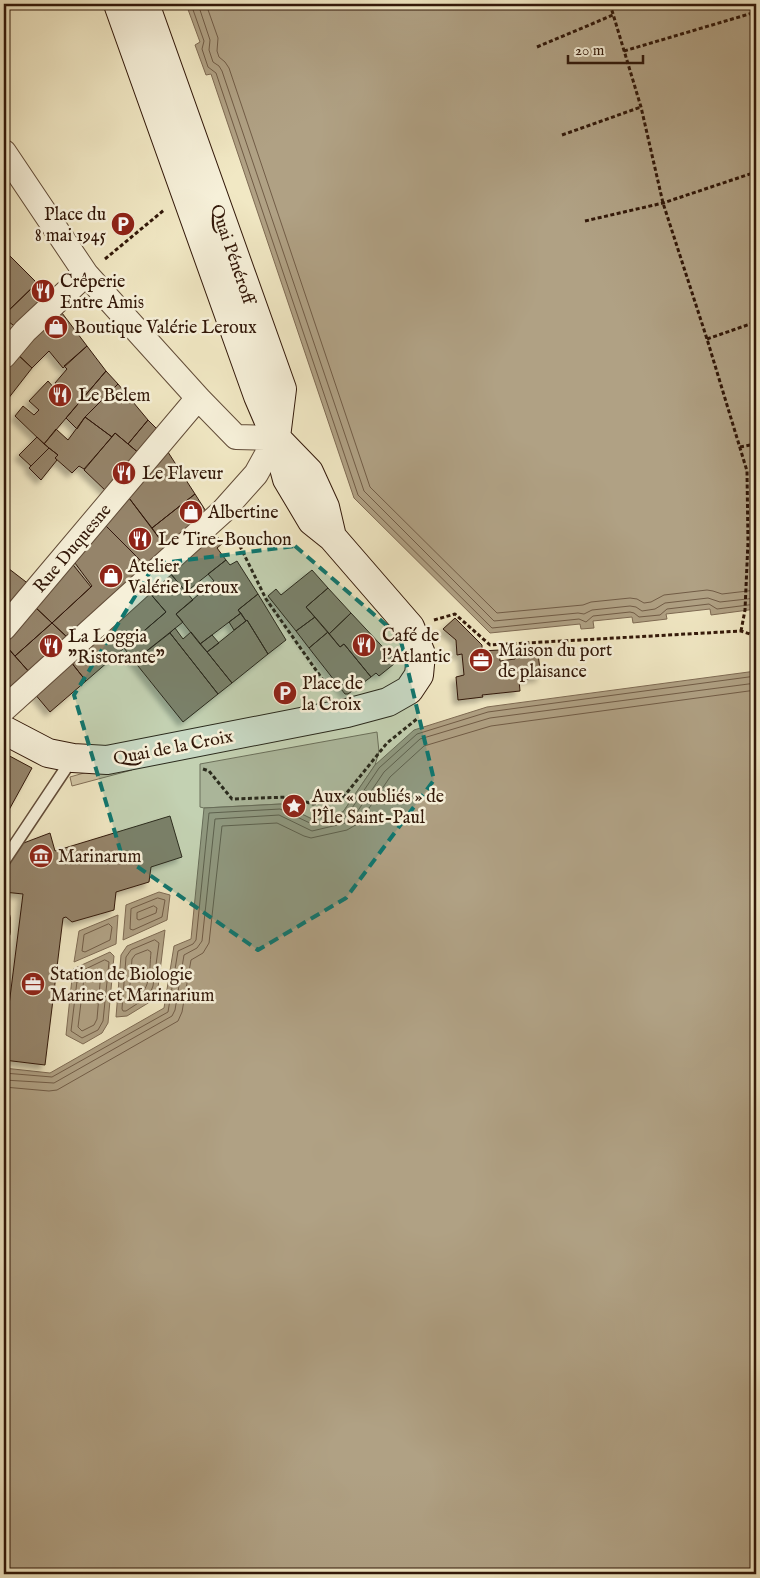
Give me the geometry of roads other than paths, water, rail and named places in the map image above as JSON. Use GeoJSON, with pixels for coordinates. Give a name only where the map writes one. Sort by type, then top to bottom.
{"type":"FeatureCollection","features":[{"type":"Feature","properties":{"kind":"main road","name":"Quai Pénéroff"},"geometry":{"type":"LineString","coordinates":[[118,4],[258,396],[276,438]]}},
{"type":"Feature","properties":{"kind":"main road","name":"Quai Pénéroff"},"geometry":{"type":"LineString","coordinates":[[145,4],[282,389],[276,438]]}},
{"type":"Feature","properties":{"kind":"main road","name":"Quai de la Croix"},"geometry":{"type":"LineString","coordinates":[[4,730],[48,753],[73,758],[107,760],[347,713],[388,702],[409,690],[419,675],[421,654],[410,627],[332,538],[325,507],[309,472],[276,438]]}},
{"type":"Feature","properties":{"kind":"street"},"geometry":{"type":"LineString","coordinates":[[4,152],[86,274],[198,398],[236,437],[276,438],[256,474],[223,511],[4,709]]}},
{"type":"Feature","properties":{"kind":"street"},"geometry":{"type":"LineString","coordinates":[[4,356],[25,331],[86,274]]}},
{"type":"Feature","properties":{"kind":"street","name":"Rue Duquesne"},"geometry":{"type":"LineString","coordinates":[[4,628],[198,398]]}},
{"type":"Feature","properties":{"kind":"lane"},"geometry":{"type":"LineString","coordinates":[[4,861],[73,758]]}},
{"type":"Feature","properties":{"kind":"lane"},"geometry":{"type":"LineString","coordinates":[[4,918],[4,932]]}},
{"type":"Feature","properties":{"kind":"water"},"geometry":{"type":"Polygon","coordinates":[[[186,4],[756,4],[756,609],[711,615],[710,609],[666,614],[667,619],[633,623],[632,617],[593,621],[594,628],[581,629],[580,624],[490,633],[354,498],[211,74],[206,75],[195,45],[200,42],[186,4]]]}},
{"type":"Feature","properties":{"kind":"water"},"geometry":{"type":"Polygon","coordinates":[[[756,671],[756,1574],[4,1574],[4,1068],[50,1073],[164,1008],[174,946],[191,939],[204,808],[281,804],[312,819],[343,812],[375,765],[414,730],[487,707],[756,671]]]}},
{"type":"Feature","properties":{"kind":"water"},"geometry":{"type":"Polygon","coordinates":[[[159,892],[170,895],[167,920],[123,940],[126,905],[159,892]]]}},
{"type":"Feature","properties":{"kind":"water"},"geometry":{"type":"Polygon","coordinates":[[[118,915],[116,944],[74,962],[79,931],[118,915]]]}},
{"type":"Feature","properties":{"kind":"water"},"geometry":{"type":"Polygon","coordinates":[[[165,930],[158,988],[153,1000],[127,1016],[116,1017],[121,955],[127,946],[165,930]]]}},
{"type":"Feature","properties":{"kind":"water"},"geometry":{"type":"Polygon","coordinates":[[[110,952],[114,956],[108,1023],[102,1033],[83,1044],[66,1035],[73,969],[110,952]]]}},
{"type":"Feature","properties":{"kind":"place","name":"Place du 8 mai 1945"},"geometry":{"type":"Point","coordinates":[123,224]}},
{"type":"Feature","properties":{"kind":"place","name":"Crêperie Entre Amis"},"geometry":{"type":"Point","coordinates":[43,291]}},
{"type":"Feature","properties":{"kind":"place","name":"Boutique Valérie Leroux"},"geometry":{"type":"Point","coordinates":[56,327]}},
{"type":"Feature","properties":{"kind":"place","name":"Le Belem"},"geometry":{"type":"Point","coordinates":[60,395]}},
{"type":"Feature","properties":{"kind":"place","name":"Le Flaveur"},"geometry":{"type":"Point","coordinates":[124,473]}},
{"type":"Feature","properties":{"kind":"place","name":"Albertine"},"geometry":{"type":"Point","coordinates":[191,512]}},
{"type":"Feature","properties":{"kind":"place","name":"Le Tire-Bouchon"},"geometry":{"type":"Point","coordinates":[140,539]}},
{"type":"Feature","properties":{"kind":"place","name":"Atelier Valérie Leroux"},"geometry":{"type":"Point","coordinates":[111,576]}},
{"type":"Feature","properties":{"kind":"place","name":"Café de l'Atlantic"},"geometry":{"type":"Point","coordinates":[364,645]}},
{"type":"Feature","properties":{"kind":"place","name":"La Loggia \"Ristorante\""},"geometry":{"type":"Point","coordinates":[51,646]}},
{"type":"Feature","properties":{"kind":"place","name":"Maison du port de plaisance"},"geometry":{"type":"Point","coordinates":[481,660]}},
{"type":"Feature","properties":{"kind":"place","name":"Place de la Croix"},"geometry":{"type":"Point","coordinates":[285,693]}},
{"type":"Feature","properties":{"kind":"place","name":"Aux « oubliés » de l'Île Saint-Paul"},"geometry":{"type":"Point","coordinates":[294,806]}},
{"type":"Feature","properties":{"kind":"place","name":"Marinarum"},"geometry":{"type":"Point","coordinates":[41,856]}},
{"type":"Feature","properties":{"kind":"place","name":"Station de Biologie Marine et Marinarium"},"geometry":{"type":"Point","coordinates":[33,984]}}]}
